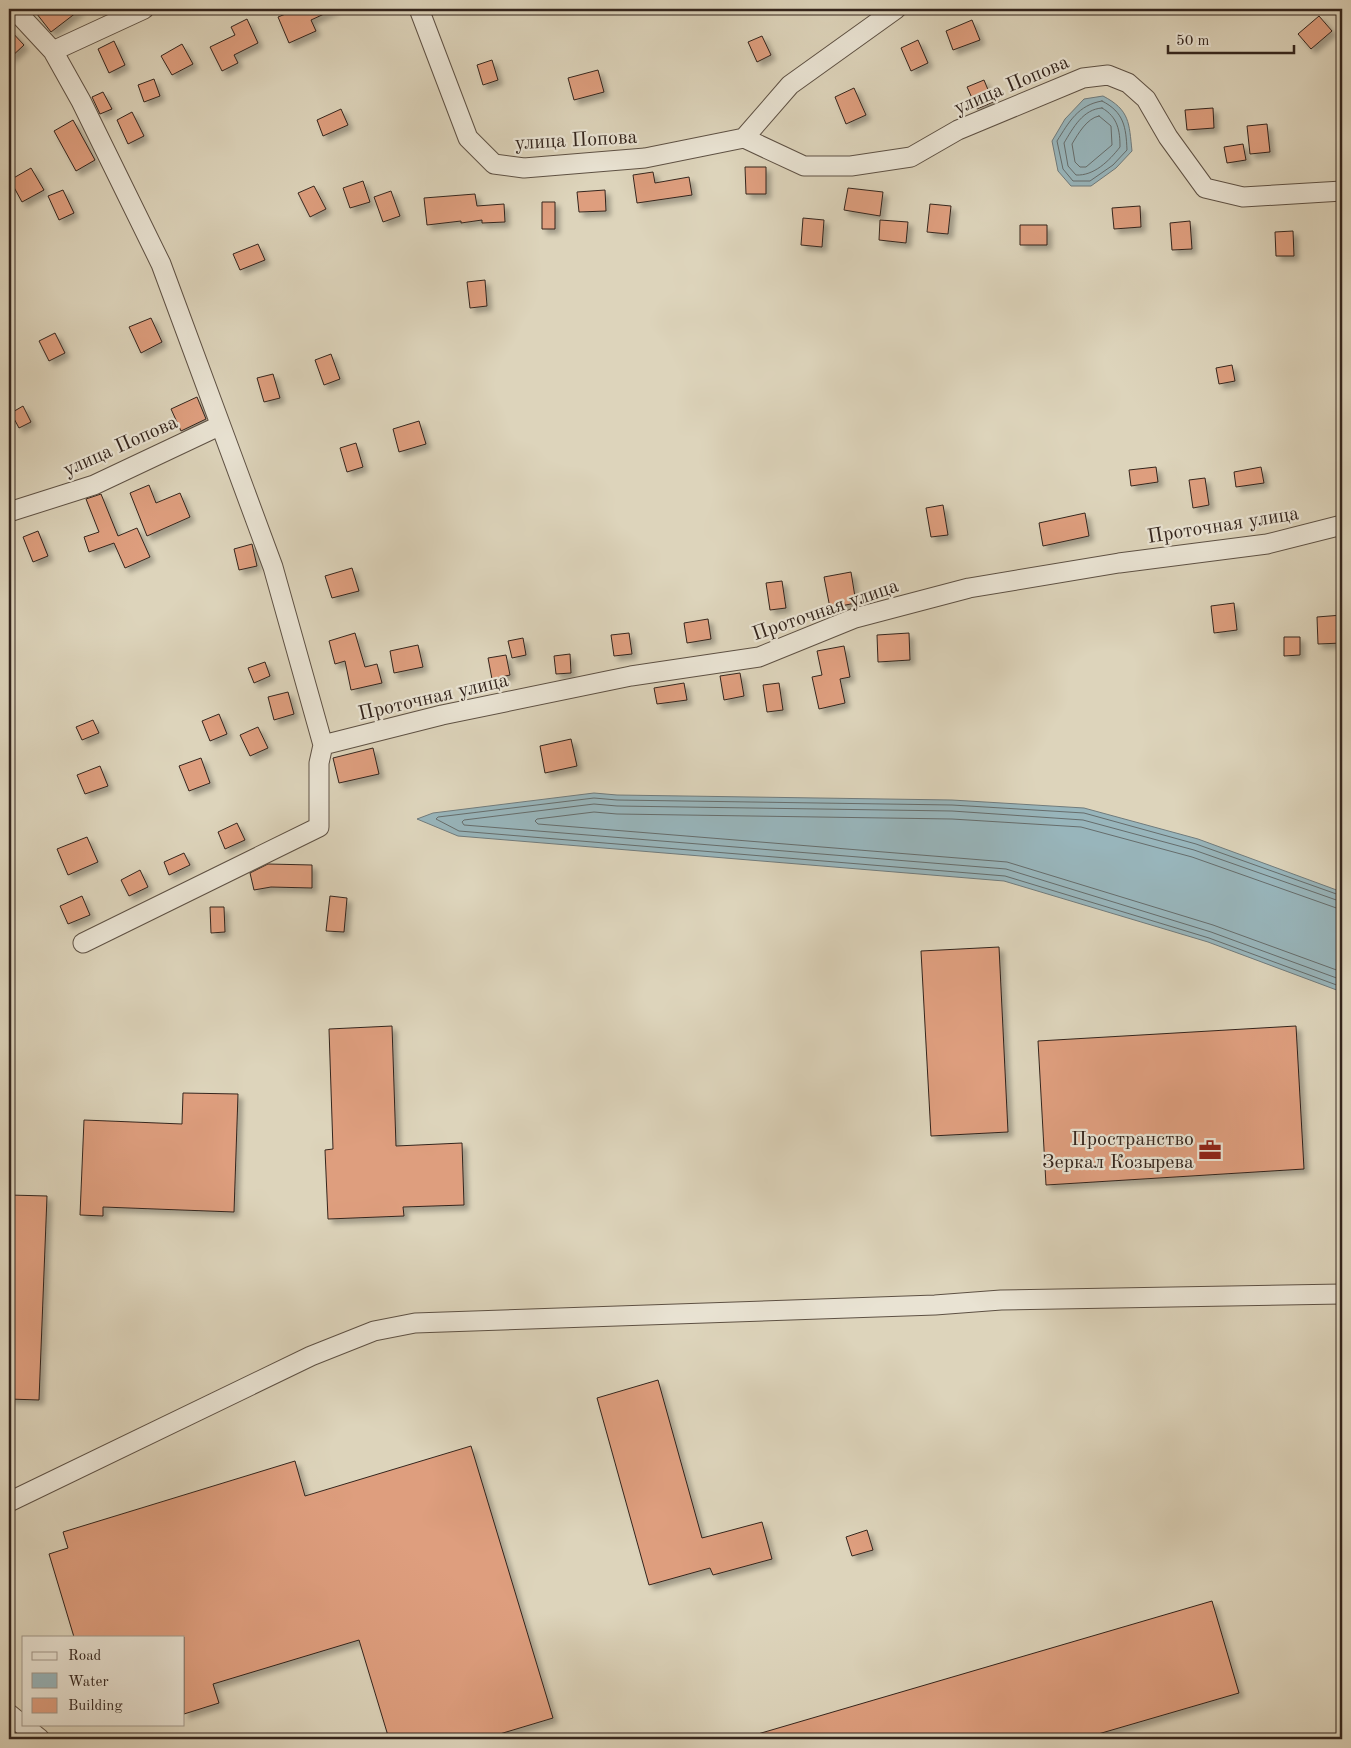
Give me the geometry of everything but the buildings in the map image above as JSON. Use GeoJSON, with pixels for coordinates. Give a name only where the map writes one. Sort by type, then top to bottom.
{"type":"FeatureCollection","features":[{"type":"Feature","properties":{"kind":"street"},"geometry":{"type":"LineString","coordinates":[[53,51],[144,9]]}},
{"type":"Feature","properties":{"kind":"street","name":"улица Попова"},"geometry":{"type":"LineString","coordinates":[[419,9],[468,138],[494,164],[524,168],[645,158],[744,138],[804,166],[851,166],[911,157],[958,130],[1083,78],[1108,75],[1128,83],[1146,99],[1168,137],[1205,188],[1243,197],[1342,191]]}},
{"type":"Feature","properties":{"kind":"street"},"geometry":{"type":"LineString","coordinates":[[744,138],[790,85],[896,9]]}},
{"type":"Feature","properties":{"kind":"street"},"geometry":{"type":"LineString","coordinates":[[14,14],[53,51],[81,101],[161,264],[219,426],[273,568],[323,744],[319,763],[319,828],[84,943]]}},
{"type":"Feature","properties":{"kind":"street","name":"улица Попова"},"geometry":{"type":"LineString","coordinates":[[9,512],[94,485],[219,426]]}},
{"type":"Feature","properties":{"kind":"street","name":"Проточная улица"},"geometry":{"type":"LineString","coordinates":[[323,744],[442,716],[621,678],[760,657],[855,618],[969,588],[1119,563],[1267,544],[1342,526]]}},
{"type":"Feature","properties":{"kind":"street"},"geometry":{"type":"LineString","coordinates":[[9,1502],[311,1356],[374,1331],[415,1323],[935,1305],[1001,1300],[1342,1294]]}},
{"type":"Feature","properties":{"kind":"street"},"geometry":{"type":"LineString","coordinates":[[9,1714],[22,1724]]}},
{"type":"Feature","properties":{"kind":"street"},"geometry":{"type":"LineString","coordinates":[[24,1726],[40,1739]]}},
{"type":"Feature","properties":{"kind":"water"},"geometry":{"type":"Polygon","coordinates":[[[1103,96],[1112,101],[1123,112],[1129,125],[1132,151],[1116,168],[1091,186],[1071,186],[1058,171],[1052,141],[1065,119],[1084,99],[1103,96]]]}},
{"type":"Feature","properties":{"kind":"water"},"geometry":{"type":"Polygon","coordinates":[[[594,793],[617,795],[952,800],[1084,808],[1198,839],[1342,892],[1342,992],[1208,942],[1004,881],[458,836],[417,819],[433,813],[594,793]]]}},
{"type":"Feature","properties":{"kind":"place","name":"Пространство Зеркал Козырева"},"geometry":{"type":"Point","coordinates":[1210,1150]}}]}
